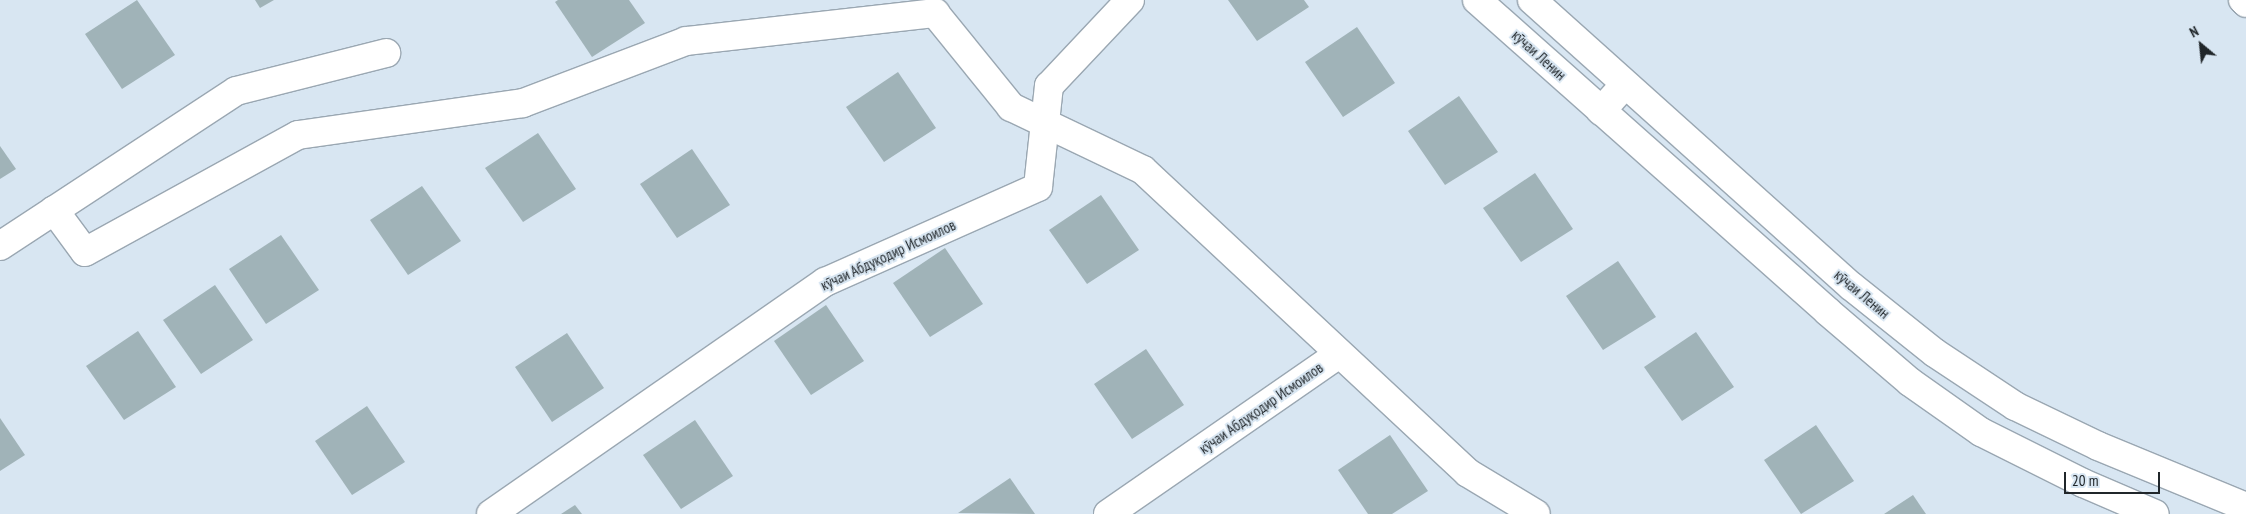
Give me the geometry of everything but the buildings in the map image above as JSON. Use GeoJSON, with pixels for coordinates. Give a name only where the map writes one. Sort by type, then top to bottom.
{"type":"FeatureCollection","features":[{"type":"Feature","properties":{"kind":"street","name":"кӯчаи Абдуқодир Исмоилов"},"geometry":{"type":"LineString","coordinates":[[491,514],[825,282],[1038,187],[1049,86],[1130,0]]}},
{"type":"Feature","properties":{"kind":"street","name":"кӯчаи Ленин"},"geometry":{"type":"LineString","coordinates":[[1476,0],[1826,311],[1910,382],[1981,432],[2083,483],[2155,514]]}},
{"type":"Feature","properties":{"kind":"street","name":"кӯчаи Ленин"},"geometry":{"type":"LineString","coordinates":[[1532,0],[1850,286],[1935,353],[2015,406],[2098,446],[2246,507]]}},
{"type":"Feature","properties":{"kind":"street"},"geometry":{"type":"LineString","coordinates":[[2243,0],[2246,4]]}},
{"type":"Feature","properties":{"kind":"street"},"geometry":{"type":"LineString","coordinates":[[54,210],[86,252],[298,135],[523,103],[686,41],[934,6],[1011,108],[1143,170],[1468,473],[1536,514]]}},
{"type":"Feature","properties":{"kind":"street"},"geometry":{"type":"LineString","coordinates":[[0,246],[236,91],[386,53]]}},
{"type":"Feature","properties":{"kind":"street"},"geometry":{"type":"LineString","coordinates":[[1601,111],[1625,84]]}},
{"type":"Feature","properties":{"kind":"street","name":"кӯчаи Абдуқодир Исмоилов"},"geometry":{"type":"LineString","coordinates":[[1108,514],[1339,354]]}}]}
